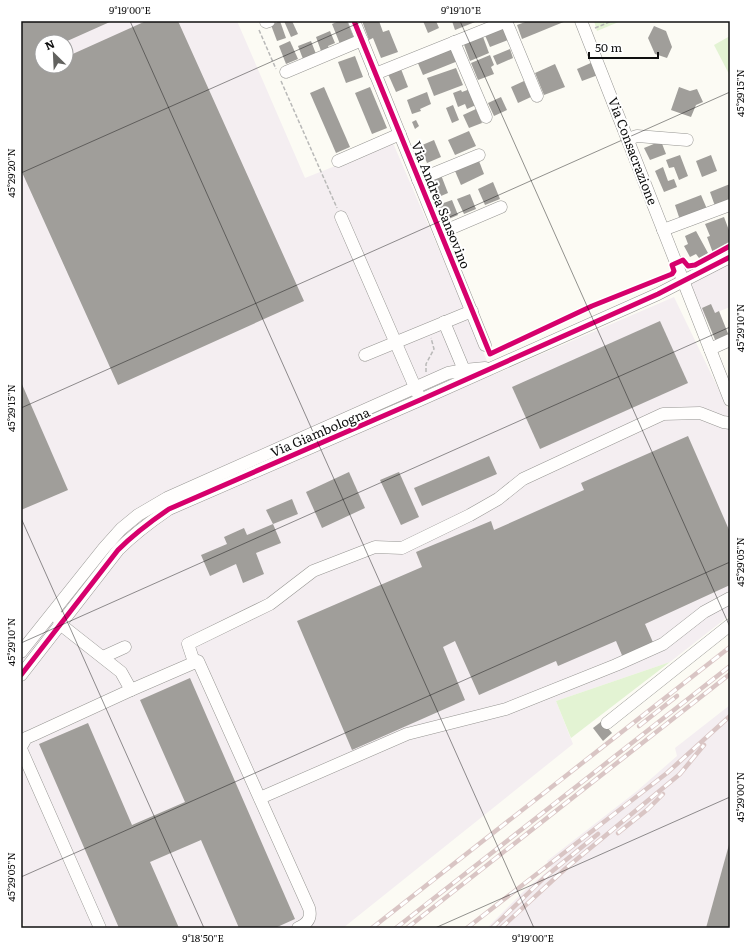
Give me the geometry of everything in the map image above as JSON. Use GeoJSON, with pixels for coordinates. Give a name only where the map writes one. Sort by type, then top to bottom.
{"type":"FeatureCollection","features":[{"type":"Feature","properties":{"kind":"street","name":"Via Andrea Sansovino"},"geometry":{"type":"LineString","coordinates":[[354,21],[486,345]]}},
{"type":"Feature","properties":{"kind":"street"},"geometry":{"type":"LineString","coordinates":[[375,74],[506,21],[537,96]]}},
{"type":"Feature","properties":{"kind":"street","name":"Via Consacrazione"},"geometry":{"type":"LineString","coordinates":[[584,27],[730,400]]}},
{"type":"Feature","properties":{"kind":"street"},"geometry":{"type":"LineString","coordinates":[[286,72],[362,40]]}},
{"type":"Feature","properties":{"kind":"street"},"geometry":{"type":"LineString","coordinates":[[454,42],[486,117]]}},
{"type":"Feature","properties":{"kind":"street"},"geometry":{"type":"LineString","coordinates":[[338,161],[400,134]]}},
{"type":"Feature","properties":{"kind":"street"},"geometry":{"type":"LineString","coordinates":[[628,139],[637,136],[687,140]]}},
{"type":"Feature","properties":{"kind":"street"},"geometry":{"type":"LineString","coordinates":[[418,180],[479,154]]}},
{"type":"Feature","properties":{"kind":"street"},"geometry":{"type":"LineString","coordinates":[[664,230],[730,205]]}},
{"type":"Feature","properties":{"kind":"street"},"geometry":{"type":"LineString","coordinates":[[440,233],[501,207]]}},
{"type":"Feature","properties":{"kind":"street"},"geometry":{"type":"LineString","coordinates":[[341,217],[417,392]]}},
{"type":"Feature","properties":{"kind":"street","name":"Via Giambologna"},"geometry":{"type":"LineString","coordinates":[[21,675],[118,550],[147,523],[169,510],[493,368],[683,282],[730,257]]}},
{"type":"Feature","properties":{"kind":"street"},"geometry":{"type":"LineString","coordinates":[[365,355],[472,311]]}},
{"type":"Feature","properties":{"kind":"street"},"geometry":{"type":"LineString","coordinates":[[444,322],[464,370]]}},
{"type":"Feature","properties":{"kind":"street"},"geometry":{"type":"LineString","coordinates":[[710,348],[730,340]]}},
{"type":"Feature","properties":{"kind":"street","name":"Via Giambologna"},"geometry":{"type":"LineString","coordinates":[[21,652],[120,529],[138,515],[167,498],[417,392],[448,373],[464,370],[493,368]]}},
{"type":"Feature","properties":{"kind":"street"},"geometry":{"type":"LineString","coordinates":[[194,662],[188,644],[270,604],[313,571],[375,547],[402,548],[498,499],[523,479],[663,414],[700,413],[723,422],[730,422]]}},
{"type":"Feature","properties":{"kind":"street","name":"Via Giambologna"},"geometry":{"type":"LineString","coordinates":[[264,468],[284,454],[343,424]]}},
{"type":"Feature","properties":{"kind":"street"},"geometry":{"type":"LineString","coordinates":[[260,798],[407,734],[506,709],[616,665],[663,644],[704,612],[730,598]]}},
{"type":"Feature","properties":{"kind":"street"},"geometry":{"type":"LineString","coordinates":[[56,608],[60,624],[122,672],[131,690]]}},
{"type":"Feature","properties":{"kind":"street"},"geometry":{"type":"LineString","coordinates":[[607,723],[730,625]]}},
{"type":"Feature","properties":{"kind":"street"},"geometry":{"type":"LineString","coordinates":[[103,657],[125,647]]}},
{"type":"Feature","properties":{"kind":"street"},"geometry":{"type":"LineString","coordinates":[[100,928],[21,748],[26,738],[198,661],[310,908],[311,914],[309,920],[298,928]]}},
{"type":"Feature","properties":{"kind":"path"},"geometry":{"type":"LineString","coordinates":[[584,27],[612,21]]}},
{"type":"Feature","properties":{"kind":"path"},"geometry":{"type":"LineString","coordinates":[[264,23],[341,217]]}},
{"type":"Feature","properties":{"kind":"path"},"geometry":{"type":"LineString","coordinates":[[427,376],[425,371],[426,364],[434,349],[430,334]]}},
{"type":"Feature","properties":{"kind":"shaded area"},"geometry":{"type":"Polygon","coordinates":[[[21,21],[237,21],[305,178],[393,143],[493,375],[674,297],[730,413],[730,615],[670,662],[556,701],[573,744],[343,928],[26,928],[21,919],[21,21]]]}},
{"type":"Feature","properties":{"kind":"shaded area"},"geometry":{"type":"Polygon","coordinates":[[[730,259],[730,307],[701,320],[685,282],[730,259]]]}},
{"type":"Feature","properties":{"kind":"shaded area"},"geometry":{"type":"Polygon","coordinates":[[[730,705],[730,928],[487,928],[526,889],[551,868],[547,861],[637,791],[677,756],[675,748],[730,705]]]}},
{"type":"Feature","properties":{"kind":"green space"},"geometry":{"type":"Polygon","coordinates":[[[594,21],[621,21],[597,31],[594,21]]]}},
{"type":"Feature","properties":{"kind":"green space"},"geometry":{"type":"Polygon","coordinates":[[[730,36],[730,76],[714,45],[730,36]]]}},
{"type":"Feature","properties":{"kind":"green space"},"geometry":{"type":"Polygon","coordinates":[[[670,662],[571,738],[556,701],[670,662]]]}},
{"type":"Feature","properties":{"kind":"building"},"geometry":{"type":"Polygon","coordinates":[[[21,21],[112,21],[74,38],[74,34],[34,34],[34,74],[74,74],[74,53],[146,21],[178,21],[304,301],[118,385],[21,170],[21,21]]]}},
{"type":"Feature","properties":{"kind":"building"},"geometry":{"type":"Polygon","coordinates":[[[280,21],[286,38],[277,41],[271,25],[280,21]]]}},
{"type":"Feature","properties":{"kind":"building"},"geometry":{"type":"Polygon","coordinates":[[[284,21],[292,21],[298,34],[291,37],[284,21]]]}},
{"type":"Feature","properties":{"kind":"building"},"geometry":{"type":"Polygon","coordinates":[[[339,21],[347,21],[354,38],[340,44],[332,24],[339,21]]]}},
{"type":"Feature","properties":{"kind":"building"},"geometry":{"type":"Polygon","coordinates":[[[362,21],[379,21],[383,32],[389,30],[398,52],[381,58],[373,38],[369,40],[362,21]]]}},
{"type":"Feature","properties":{"kind":"building"},"geometry":{"type":"Polygon","coordinates":[[[423,21],[436,21],[439,28],[428,33],[423,21]]]}},
{"type":"Feature","properties":{"kind":"building"},"geometry":{"type":"Polygon","coordinates":[[[452,21],[475,21],[475,22],[455,30],[452,21]]]}},
{"type":"Feature","properties":{"kind":"building"},"geometry":{"type":"Polygon","coordinates":[[[528,21],[566,21],[522,39],[517,25],[528,21]]]}},
{"type":"Feature","properties":{"kind":"building"},"geometry":{"type":"Polygon","coordinates":[[[502,26],[508,40],[490,47],[484,33],[502,26]]]}},
{"type":"Feature","properties":{"kind":"building"},"geometry":{"type":"Polygon","coordinates":[[[654,26],[666,31],[672,47],[667,58],[655,54],[648,38],[654,26]]]}},
{"type":"Feature","properties":{"kind":"building"},"geometry":{"type":"Polygon","coordinates":[[[330,31],[335,43],[328,46],[329,48],[321,51],[316,37],[330,31]]]}},
{"type":"Feature","properties":{"kind":"building"},"geometry":{"type":"Polygon","coordinates":[[[482,34],[489,53],[470,61],[463,42],[482,34]]]}},
{"type":"Feature","properties":{"kind":"building"},"geometry":{"type":"Polygon","coordinates":[[[290,41],[298,59],[286,64],[279,46],[290,41]]]}},
{"type":"Feature","properties":{"kind":"building"},"geometry":{"type":"Polygon","coordinates":[[[311,41],[316,54],[303,59],[298,46],[311,41]]]}},
{"type":"Feature","properties":{"kind":"building"},"geometry":{"type":"Polygon","coordinates":[[[453,47],[458,61],[423,75],[417,61],[453,47]]]}},
{"type":"Feature","properties":{"kind":"building"},"geometry":{"type":"Polygon","coordinates":[[[510,49],[513,58],[497,65],[493,56],[510,49]]]}},
{"type":"Feature","properties":{"kind":"building"},"geometry":{"type":"Polygon","coordinates":[[[490,55],[494,65],[491,67],[494,74],[478,80],[471,63],[490,55]]]}},
{"type":"Feature","properties":{"kind":"building"},"geometry":{"type":"Polygon","coordinates":[[[355,56],[363,77],[346,83],[338,62],[355,56]]]}},
{"type":"Feature","properties":{"kind":"building"},"geometry":{"type":"Polygon","coordinates":[[[593,62],[598,75],[582,81],[577,69],[593,62]]]}},
{"type":"Feature","properties":{"kind":"building"},"geometry":{"type":"Polygon","coordinates":[[[555,64],[565,87],[544,95],[535,73],[555,64]]]}},
{"type":"Feature","properties":{"kind":"building"},"geometry":{"type":"Polygon","coordinates":[[[456,68],[463,85],[434,96],[427,78],[456,68]]]}},
{"type":"Feature","properties":{"kind":"building"},"geometry":{"type":"Polygon","coordinates":[[[401,69],[408,87],[396,92],[388,74],[401,69]]]}},
{"type":"Feature","properties":{"kind":"building"},"geometry":{"type":"Polygon","coordinates":[[[524,81],[531,97],[518,103],[511,87],[524,81]]]}},
{"type":"Feature","properties":{"kind":"building"},"geometry":{"type":"Polygon","coordinates":[[[324,87],[350,147],[336,153],[310,93],[324,87]]]}},
{"type":"Feature","properties":{"kind":"building"},"geometry":{"type":"Polygon","coordinates":[[[370,87],[387,128],[372,134],[355,93],[370,87]]]}},
{"type":"Feature","properties":{"kind":"building"},"geometry":{"type":"Polygon","coordinates":[[[679,87],[690,91],[697,89],[703,102],[696,105],[691,117],[671,110],[679,87]]]}},
{"type":"Feature","properties":{"kind":"building"},"geometry":{"type":"Polygon","coordinates":[[[470,89],[476,105],[467,109],[465,104],[458,107],[453,93],[470,89]]]}},
{"type":"Feature","properties":{"kind":"building"},"geometry":{"type":"Polygon","coordinates":[[[427,92],[431,104],[420,109],[421,111],[412,114],[407,100],[427,92]]]}},
{"type":"Feature","properties":{"kind":"building"},"geometry":{"type":"Polygon","coordinates":[[[501,97],[507,110],[494,116],[488,103],[501,97]]]}},
{"type":"Feature","properties":{"kind":"building"},"geometry":{"type":"Polygon","coordinates":[[[453,105],[459,120],[452,123],[446,108],[453,105]]]}},
{"type":"Feature","properties":{"kind":"building"},"geometry":{"type":"Polygon","coordinates":[[[476,109],[482,123],[469,128],[463,115],[476,109]]]}},
{"type":"Feature","properties":{"kind":"building"},"geometry":{"type":"Polygon","coordinates":[[[416,120],[419,126],[415,129],[412,122],[416,120]]]}},
{"type":"Feature","properties":{"kind":"building"},"geometry":{"type":"Polygon","coordinates":[[[469,131],[476,146],[455,155],[448,140],[469,131]]]}},
{"type":"Feature","properties":{"kind":"building"},"geometry":{"type":"Polygon","coordinates":[[[434,140],[441,157],[427,163],[420,146],[434,140]]]}},
{"type":"Feature","properties":{"kind":"building"},"geometry":{"type":"Polygon","coordinates":[[[661,141],[666,154],[650,160],[644,148],[661,141]]]}},
{"type":"Feature","properties":{"kind":"building"},"geometry":{"type":"Polygon","coordinates":[[[680,155],[688,176],[679,180],[674,167],[669,168],[666,160],[680,155]]]}},
{"type":"Feature","properties":{"kind":"building"},"geometry":{"type":"Polygon","coordinates":[[[711,155],[717,171],[702,177],[696,161],[711,155]]]}},
{"type":"Feature","properties":{"kind":"building"},"geometry":{"type":"Polygon","coordinates":[[[479,161],[484,174],[461,185],[455,171],[479,161]]]}},
{"type":"Feature","properties":{"kind":"building"},"geometry":{"type":"Polygon","coordinates":[[[663,167],[668,181],[674,179],[677,187],[664,192],[655,171],[663,167]]]}},
{"type":"Feature","properties":{"kind":"building"},"geometry":{"type":"Polygon","coordinates":[[[441,175],[448,193],[434,199],[427,180],[441,175]]]}},
{"type":"Feature","properties":{"kind":"building"},"geometry":{"type":"Polygon","coordinates":[[[493,182],[500,199],[485,205],[478,189],[493,182]]]}},
{"type":"Feature","properties":{"kind":"building"},"geometry":{"type":"Polygon","coordinates":[[[730,184],[730,201],[715,206],[710,192],[730,184]]]}},
{"type":"Feature","properties":{"kind":"building"},"geometry":{"type":"Polygon","coordinates":[[[470,194],[476,209],[464,214],[457,199],[470,194]]]}},
{"type":"Feature","properties":{"kind":"building"},"geometry":{"type":"Polygon","coordinates":[[[701,195],[707,209],[680,220],[675,205],[701,195]]]}},
{"type":"Feature","properties":{"kind":"building"},"geometry":{"type":"Polygon","coordinates":[[[452,200],[458,215],[444,221],[438,205],[452,200]]]}},
{"type":"Feature","properties":{"kind":"building"},"geometry":{"type":"Polygon","coordinates":[[[724,217],[730,233],[730,243],[724,245],[725,248],[713,253],[707,237],[710,236],[705,224],[724,217]]]}},
{"type":"Feature","properties":{"kind":"building"},"geometry":{"type":"Polygon","coordinates":[[[696,231],[708,253],[699,258],[696,254],[690,257],[684,246],[688,244],[685,236],[696,231]]]}},
{"type":"Feature","properties":{"kind":"building"},"geometry":{"type":"Polygon","coordinates":[[[711,304],[715,313],[719,311],[729,336],[716,342],[702,308],[711,304]]]}},
{"type":"Feature","properties":{"kind":"building"},"geometry":{"type":"Polygon","coordinates":[[[660,321],[688,383],[540,449],[512,387],[660,321]]]}},
{"type":"Feature","properties":{"kind":"building"},"geometry":{"type":"Polygon","coordinates":[[[21,382],[68,490],[21,510],[21,382]]]}},
{"type":"Feature","properties":{"kind":"building"},"geometry":{"type":"Polygon","coordinates":[[[688,436],[730,532],[730,585],[645,624],[655,647],[624,660],[616,641],[558,666],[556,661],[479,695],[455,641],[443,647],[465,700],[352,750],[297,621],[422,567],[416,552],[491,521],[494,530],[584,490],[581,483],[688,436]]]}},
{"type":"Feature","properties":{"kind":"building"},"geometry":{"type":"Polygon","coordinates":[[[489,456],[497,474],[422,506],[414,488],[489,456]]]}},
{"type":"Feature","properties":{"kind":"building"},"geometry":{"type":"Polygon","coordinates":[[[349,472],[365,508],[322,528],[306,492],[349,472]]]}},
{"type":"Feature","properties":{"kind":"building"},"geometry":{"type":"Polygon","coordinates":[[[399,472],[419,517],[401,525],[380,480],[399,472]]]}},
{"type":"Feature","properties":{"kind":"building"},"geometry":{"type":"Polygon","coordinates":[[[292,499],[298,514],[273,524],[266,510],[292,499]]]}},
{"type":"Feature","properties":{"kind":"building"},"geometry":{"type":"Polygon","coordinates":[[[273,524],[281,543],[256,553],[264,574],[243,583],[236,564],[210,576],[201,555],[227,544],[224,537],[244,528],[247,535],[273,524]]]}},
{"type":"Feature","properties":{"kind":"building"},"geometry":{"type":"Polygon","coordinates":[[[190,678],[295,919],[275,928],[239,928],[201,840],[150,862],[179,928],[119,928],[39,744],[88,723],[132,825],[185,802],[140,700],[190,678]]]}},
{"type":"Feature","properties":{"kind":"building"},"geometry":{"type":"Polygon","coordinates":[[[602,721],[612,733],[603,741],[593,728],[602,721]]]}},
{"type":"Feature","properties":{"kind":"building"},"geometry":{"type":"Polygon","coordinates":[[[730,841],[730,928],[706,928],[730,841]]]}},
{"type":"Feature","properties":{"kind":"railway"},"geometry":{"type":"LineString","coordinates":[[372,928],[730,647]]}},
{"type":"Feature","properties":{"kind":"railway"},"geometry":{"type":"LineString","coordinates":[[396,928],[730,666]]}},
{"type":"Feature","properties":{"kind":"railway"},"geometry":{"type":"LineString","coordinates":[[407,928],[730,674]]}},
{"type":"Feature","properties":{"kind":"railway"},"geometry":{"type":"LineString","coordinates":[[639,726],[677,696]]}},
{"type":"Feature","properties":{"kind":"railway"},"geometry":{"type":"LineString","coordinates":[[467,928],[667,773],[730,716]]}},
{"type":"Feature","properties":{"kind":"railway"},"geometry":{"type":"LineString","coordinates":[[501,928],[565,869],[680,774],[704,745]]}},
{"type":"Feature","properties":{"kind":"railway"},"geometry":{"type":"LineString","coordinates":[[618,833],[648,809],[663,794]]}},
{"type":"Feature","properties":{"kind":"railway"},"geometry":{"type":"LineString","coordinates":[[492,928],[545,877],[598,834]]}},
{"type":"Feature","properties":{"kind":"cycle path"},"geometry":{"type":"LineString","coordinates":[[354,21],[490,354],[592,306],[672,274],[674,271],[672,265],[683,260],[688,266],[695,265],[730,246]]}},
{"type":"Feature","properties":{"kind":"cycle path"},"geometry":{"type":"LineString","coordinates":[[21,675],[118,550],[142,528],[169,509],[420,400],[658,294],[730,257]]}}]}
